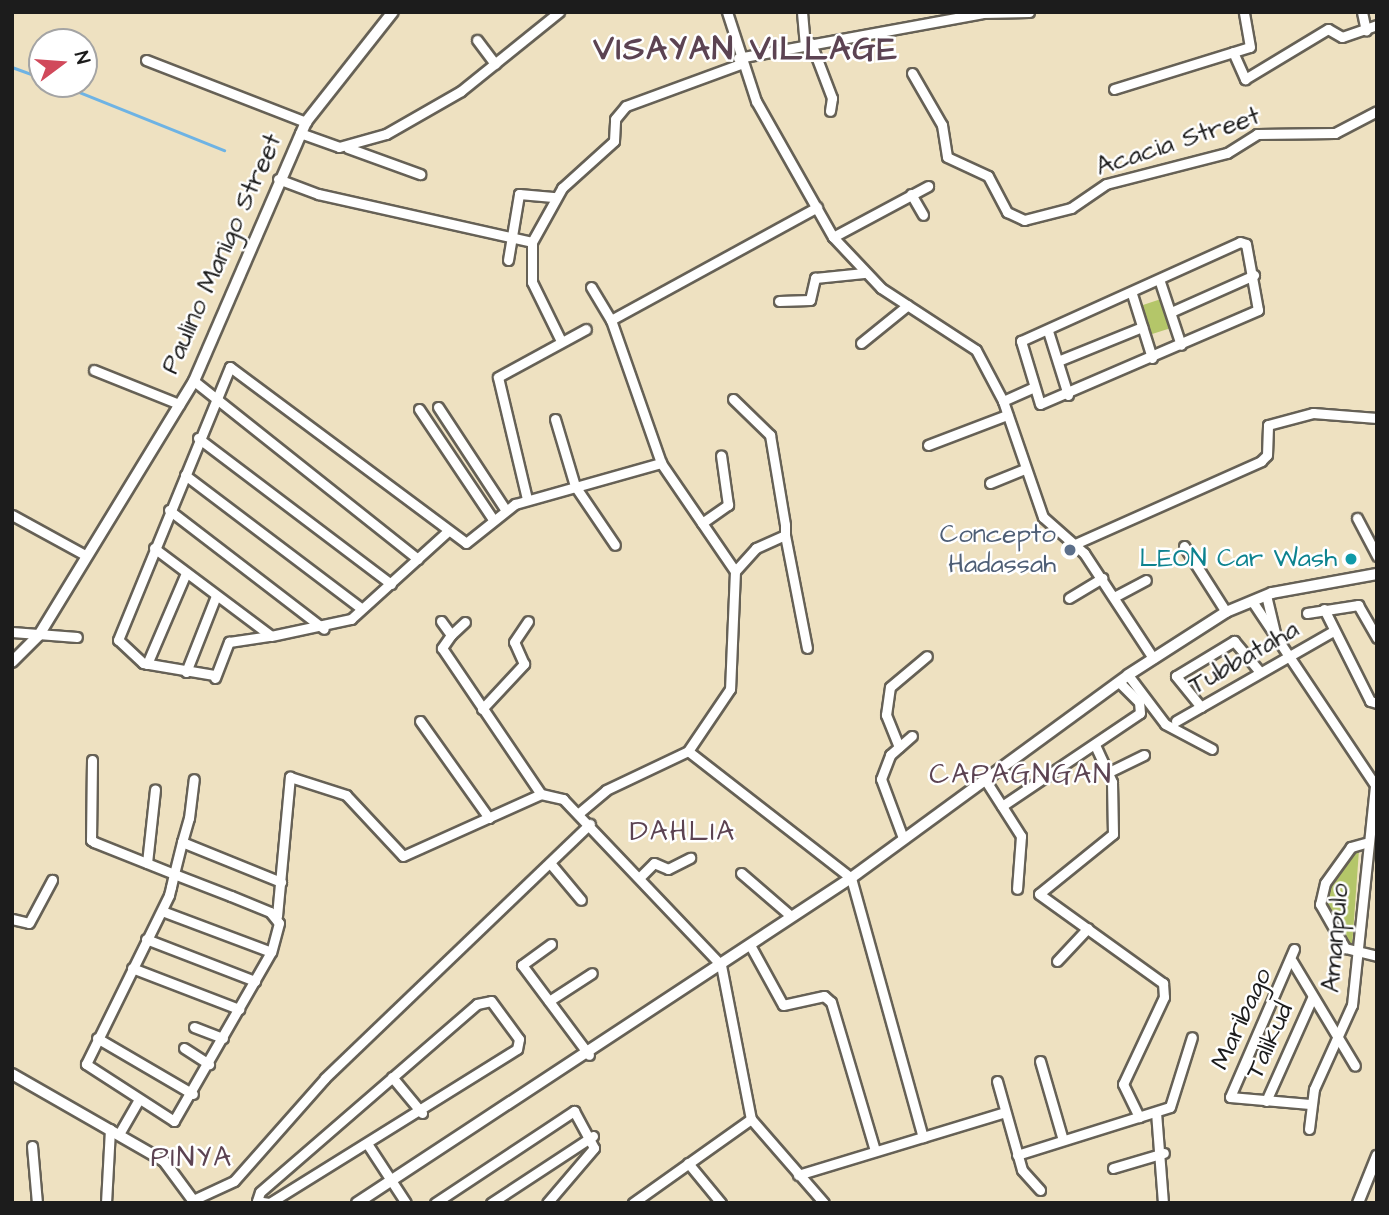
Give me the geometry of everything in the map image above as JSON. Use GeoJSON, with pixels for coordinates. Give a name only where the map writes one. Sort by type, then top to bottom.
{"type":"FeatureCollection","features":[{"type":"Feature","properties":{"kind":"street","name":"Paulino Manigo Street"},"geometry":{"type":"LineString","coordinates":[[12,662],[39,635],[85,555],[194,382],[278,179],[303,127],[393,12]]}},
{"type":"Feature","properties":{"kind":"street"},"geometry":{"type":"LineString","coordinates":[[347,147],[413,120],[495,64],[559,12]]}},
{"type":"Feature","properties":{"kind":"street"},"geometry":{"type":"LineString","coordinates":[[727,12],[739,61],[834,237],[864,273],[976,350],[1003,401],[1024,468],[1049,527],[1075,544],[1102,578],[1153,658]]}},
{"type":"Feature","properties":{"kind":"street"},"geometry":{"type":"LineString","coordinates":[[802,12],[808,43],[832,98],[830,111]]}},
{"type":"Feature","properties":{"kind":"street"},"geometry":{"type":"LineString","coordinates":[[560,339],[532,282],[532,242],[556,197],[614,141],[615,119],[626,106],[739,61],[808,43],[982,13],[1029,12]]}},
{"type":"Feature","properties":{"kind":"street"},"geometry":{"type":"LineString","coordinates":[[1114,89],[1233,52],[1252,43],[1244,12]]}},
{"type":"Feature","properties":{"kind":"street"},"geometry":{"type":"LineString","coordinates":[[1362,12],[1366,31]]}},
{"type":"Feature","properties":{"kind":"street"},"geometry":{"type":"LineString","coordinates":[[1233,52],[1245,79],[1328,29],[1342,37],[1366,31],[1377,25]]}},
{"type":"Feature","properties":{"kind":"street"},"geometry":{"type":"LineString","coordinates":[[477,40],[495,64]]}},
{"type":"Feature","properties":{"kind":"street"},"geometry":{"type":"LineString","coordinates":[[146,60],[347,147],[420,174]]}},
{"type":"Feature","properties":{"kind":"street","name":"Acacia Street"},"geometry":{"type":"LineString","coordinates":[[912,74],[942,125],[947,158],[988,176],[1007,212],[1024,220],[1071,208],[1106,184],[1227,153],[1257,134],[1335,133],[1377,111]]}},
{"type":"Feature","properties":{"kind":"street"},"geometry":{"type":"LineString","coordinates":[[278,179],[318,194],[512,234],[532,242]]}},
{"type":"Feature","properties":{"kind":"street"},"geometry":{"type":"LineString","coordinates":[[834,237],[928,186]]}},
{"type":"Feature","properties":{"kind":"street"},"geometry":{"type":"LineString","coordinates":[[508,260],[523,191],[556,197]]}},
{"type":"Feature","properties":{"kind":"street"},"geometry":{"type":"LineString","coordinates":[[911,194],[923,215]]}},
{"type":"Feature","properties":{"kind":"street"},"geometry":{"type":"LineString","coordinates":[[611,320],[817,207]]}},
{"type":"Feature","properties":{"kind":"street"},"geometry":{"type":"LineString","coordinates":[[1242,241],[1254,275],[1258,310],[1042,405],[1020,342],[1160,282],[1242,241]]}},
{"type":"Feature","properties":{"kind":"street"},"geometry":{"type":"LineString","coordinates":[[779,301],[810,300],[816,278],[864,273]]}},
{"type":"Feature","properties":{"kind":"street"},"geometry":{"type":"LineString","coordinates":[[1171,312],[1254,275]]}},
{"type":"Feature","properties":{"kind":"street"},"geometry":{"type":"LineString","coordinates":[[1160,282],[1181,345]]}},
{"type":"Feature","properties":{"kind":"street"},"geometry":{"type":"LineString","coordinates":[[579,813],[597,795],[688,751],[730,689],[735,570],[661,463],[611,320],[591,287]]}},
{"type":"Feature","properties":{"kind":"street"},"geometry":{"type":"LineString","coordinates":[[1132,294],[1152,358]]}},
{"type":"Feature","properties":{"kind":"street"},"geometry":{"type":"LineString","coordinates":[[861,343],[908,305]]}},
{"type":"Feature","properties":{"kind":"street"},"geometry":{"type":"LineString","coordinates":[[1058,361],[1142,327]]}},
{"type":"Feature","properties":{"kind":"street"},"geometry":{"type":"LineString","coordinates":[[527,499],[498,377],[560,339],[586,329]]}},
{"type":"Feature","properties":{"kind":"street"},"geometry":{"type":"LineString","coordinates":[[1048,331],[1068,395]]}},
{"type":"Feature","properties":{"kind":"street"},"geometry":{"type":"LineString","coordinates":[[447,532],[361,608],[324,629],[229,642],[215,677],[147,664],[118,640],[185,475],[212,399],[233,367],[447,532],[470,542],[492,518],[527,499],[661,463]]}},
{"type":"Feature","properties":{"kind":"street"},"geometry":{"type":"LineString","coordinates":[[94,370],[178,404]]}},
{"type":"Feature","properties":{"kind":"street"},"geometry":{"type":"LineString","coordinates":[[194,382],[212,399],[418,559]]}},
{"type":"Feature","properties":{"kind":"street"},"geometry":{"type":"LineString","coordinates":[[1003,401],[1034,387]]}},
{"type":"Feature","properties":{"kind":"street"},"geometry":{"type":"LineString","coordinates":[[733,399],[770,435],[785,535],[807,648]]}},
{"type":"Feature","properties":{"kind":"street"},"geometry":{"type":"LineString","coordinates":[[438,407],[505,509]]}},
{"type":"Feature","properties":{"kind":"street"},"geometry":{"type":"LineString","coordinates":[[419,410],[492,518]]}},
{"type":"Feature","properties":{"kind":"street"},"geometry":{"type":"LineString","coordinates":[[1075,544],[1261,461],[1267,455],[1268,425],[1313,413],[1377,418]]}},
{"type":"Feature","properties":{"kind":"street"},"geometry":{"type":"LineString","coordinates":[[928,446],[1007,415]]}},
{"type":"Feature","properties":{"kind":"street"},"geometry":{"type":"LineString","coordinates":[[555,419],[575,486],[615,545]]}},
{"type":"Feature","properties":{"kind":"street"},"geometry":{"type":"LineString","coordinates":[[198,438],[391,584]]}},
{"type":"Feature","properties":{"kind":"street"},"geometry":{"type":"LineString","coordinates":[[702,523],[728,505],[721,455]]}},
{"type":"Feature","properties":{"kind":"street"},"geometry":{"type":"LineString","coordinates":[[990,483],[1024,468]]}},
{"type":"Feature","properties":{"kind":"street"},"geometry":{"type":"LineString","coordinates":[[185,475],[361,608]]}},
{"type":"Feature","properties":{"kind":"street"},"geometry":{"type":"LineString","coordinates":[[169,510],[324,629]]}},
{"type":"Feature","properties":{"kind":"street"},"geometry":{"type":"LineString","coordinates":[[12,515],[85,555]]}},
{"type":"Feature","properties":{"kind":"street"},"geometry":{"type":"LineString","coordinates":[[1357,518],[1377,556]]}},
{"type":"Feature","properties":{"kind":"street"},"geometry":{"type":"LineString","coordinates":[[735,570],[756,548],[785,535]]}},
{"type":"Feature","properties":{"kind":"street"},"geometry":{"type":"LineString","coordinates":[[1184,546],[1226,612]]}},
{"type":"Feature","properties":{"kind":"street"},"geometry":{"type":"LineString","coordinates":[[154,548],[271,636]]}},
{"type":"Feature","properties":{"kind":"street"},"geometry":{"type":"LineString","coordinates":[[147,664],[186,573]]}},
{"type":"Feature","properties":{"kind":"street"},"geometry":{"type":"LineString","coordinates":[[357,1203],[589,1055],[791,916],[851,878],[1124,678],[1226,612],[1266,595],[1377,574]]}},
{"type":"Feature","properties":{"kind":"street"},"geometry":{"type":"LineString","coordinates":[[1069,598],[1102,578]]}},
{"type":"Feature","properties":{"kind":"street"},"geometry":{"type":"LineString","coordinates":[[1114,597],[1146,580]]}},
{"type":"Feature","properties":{"kind":"street"},"geometry":{"type":"LineString","coordinates":[[1266,595],[1276,637]]}},
{"type":"Feature","properties":{"kind":"street"},"geometry":{"type":"LineString","coordinates":[[187,672],[216,596]]}},
{"type":"Feature","properties":{"kind":"street"},"geometry":{"type":"LineString","coordinates":[[1252,601],[1376,785]]}},
{"type":"Feature","properties":{"kind":"street"},"geometry":{"type":"LineString","coordinates":[[1307,613],[1358,605],[1377,638]]}},
{"type":"Feature","properties":{"kind":"street"},"geometry":{"type":"LineString","coordinates":[[1324,609],[1370,701],[1377,703]]}},
{"type":"Feature","properties":{"kind":"street"},"geometry":{"type":"LineString","coordinates":[[441,621],[451,635]]}},
{"type":"Feature","properties":{"kind":"street"},"geometry":{"type":"LineString","coordinates":[[482,709],[524,664],[514,642],[528,621]]}},
{"type":"Feature","properties":{"kind":"street"},"geometry":{"type":"LineString","coordinates":[[465,622],[442,648],[541,794]]}},
{"type":"Feature","properties":{"kind":"street","name":"Tubbataha"},"geometry":{"type":"LineString","coordinates":[[1176,721],[1333,631]]}},
{"type":"Feature","properties":{"kind":"street"},"geometry":{"type":"LineString","coordinates":[[12,632],[77,637]]}},
{"type":"Feature","properties":{"kind":"street"},"geometry":{"type":"LineString","coordinates":[[1201,707],[1176,676],[1234,641],[1259,671]]}},
{"type":"Feature","properties":{"kind":"street"},"geometry":{"type":"LineString","coordinates":[[899,747],[886,715],[890,687],[927,656]]}},
{"type":"Feature","properties":{"kind":"street"},"geometry":{"type":"LineString","coordinates":[[1002,806],[1095,746],[1142,710],[1124,678]]}},
{"type":"Feature","properties":{"kind":"street"},"geometry":{"type":"LineString","coordinates":[[1124,678],[1165,723],[1212,749]]}},
{"type":"Feature","properties":{"kind":"street"},"geometry":{"type":"LineString","coordinates":[[420,721],[489,818]]}},
{"type":"Feature","properties":{"kind":"street"},"geometry":{"type":"LineString","coordinates":[[903,838],[881,779],[899,747],[912,736]]}},
{"type":"Feature","properties":{"kind":"street"},"geometry":{"type":"LineString","coordinates":[[1095,746],[1109,772],[1113,834],[1040,890],[1046,902],[1088,928],[1165,987],[1123,1084],[1139,1117]]}},
{"type":"Feature","properties":{"kind":"street"},"geometry":{"type":"LineString","coordinates":[[688,751],[851,878],[923,1137]]}},
{"type":"Feature","properties":{"kind":"street"},"geometry":{"type":"LineString","coordinates":[[1109,772],[1144,755]]}},
{"type":"Feature","properties":{"kind":"street"},"geometry":{"type":"LineString","coordinates":[[92,760],[89,837],[277,916]]}},
{"type":"Feature","properties":{"kind":"street"},"geometry":{"type":"LineString","coordinates":[[194,779],[182,842],[162,911],[97,1038],[87,1068],[138,1101],[177,1121],[271,952],[281,882],[290,778],[346,795],[399,856],[541,794],[563,799],[579,813],[641,876],[721,965],[751,1119],[824,1203]]}},
{"type":"Feature","properties":{"kind":"street"},"geometry":{"type":"LineString","coordinates":[[984,778],[1022,843],[1017,889]]}},
{"type":"Feature","properties":{"kind":"street","name":"Amanpulo"},"geometry":{"type":"LineString","coordinates":[[1309,1129],[1310,1104],[1335,1034],[1352,1004],[1365,843],[1376,785]]}},
{"type":"Feature","properties":{"kind":"street"},"geometry":{"type":"LineString","coordinates":[[147,863],[155,789]]}},
{"type":"Feature","properties":{"kind":"street"},"geometry":{"type":"LineString","coordinates":[[12,1073],[174,1169],[194,1202],[234,1181],[325,1078],[590,824]]}},
{"type":"Feature","properties":{"kind":"street"},"geometry":{"type":"LineString","coordinates":[[182,842],[281,882]]}},
{"type":"Feature","properties":{"kind":"street"},"geometry":{"type":"LineString","coordinates":[[1365,843],[1352,845],[1320,896],[1343,945],[1355,954],[1377,956]]}},
{"type":"Feature","properties":{"kind":"street"},"geometry":{"type":"LineString","coordinates":[[641,876],[654,863],[668,869],[690,858]]}},
{"type":"Feature","properties":{"kind":"street"},"geometry":{"type":"LineString","coordinates":[[550,863],[581,900]]}},
{"type":"Feature","properties":{"kind":"street"},"geometry":{"type":"LineString","coordinates":[[741,873],[791,916]]}},
{"type":"Feature","properties":{"kind":"street"},"geometry":{"type":"LineString","coordinates":[[12,919],[29,923],[52,880]]}},
{"type":"Feature","properties":{"kind":"street"},"geometry":{"type":"LineString","coordinates":[[162,911],[271,952]]}},
{"type":"Feature","properties":{"kind":"street"},"geometry":{"type":"LineString","coordinates":[[1057,961],[1088,928]]}},
{"type":"Feature","properties":{"kind":"street"},"geometry":{"type":"LineString","coordinates":[[146,939],[255,981]]}},
{"type":"Feature","properties":{"kind":"street"},"geometry":{"type":"LineString","coordinates":[[551,944],[522,963],[589,1055]]}},
{"type":"Feature","properties":{"kind":"street"},"geometry":{"type":"LineString","coordinates":[[750,945],[783,1005],[829,998],[875,1151]]}},
{"type":"Feature","properties":{"kind":"street","name":"Maribago"},"geometry":{"type":"LineString","coordinates":[[1294,949],[1292,961],[1230,1096],[1310,1104]]}},
{"type":"Feature","properties":{"kind":"street","name":"Maribago"},"geometry":{"type":"LineString","coordinates":[[1292,961],[1355,1066]]}},
{"type":"Feature","properties":{"kind":"street"},"geometry":{"type":"LineString","coordinates":[[132,968],[239,1009]]}},
{"type":"Feature","properties":{"kind":"street"},"geometry":{"type":"LineString","coordinates":[[548,1001],[592,973]]}},
{"type":"Feature","properties":{"kind":"street","name":"Talikud"},"geometry":{"type":"LineString","coordinates":[[1266,1101],[1312,998]]}},
{"type":"Feature","properties":{"kind":"street"},"geometry":{"type":"LineString","coordinates":[[491,1001],[519,1039],[517,1049],[422,1113],[269,1203],[257,1201],[260,1192],[393,1077],[477,1004],[491,1001]]}},
{"type":"Feature","properties":{"kind":"street"},"geometry":{"type":"LineString","coordinates":[[194,1027],[223,1038]]}},
{"type":"Feature","properties":{"kind":"street"},"geometry":{"type":"LineString","coordinates":[[1017,1155],[1156,1112],[1172,1104],[1192,1037]]}},
{"type":"Feature","properties":{"kind":"street"},"geometry":{"type":"LineString","coordinates":[[97,1038],[193,1094]]}},
{"type":"Feature","properties":{"kind":"street"},"geometry":{"type":"LineString","coordinates":[[184,1048],[209,1064]]}},
{"type":"Feature","properties":{"kind":"street"},"geometry":{"type":"LineString","coordinates":[[1040,1061],[1063,1140]]}},
{"type":"Feature","properties":{"kind":"street"},"geometry":{"type":"LineString","coordinates":[[393,1077],[422,1113]]}},
{"type":"Feature","properties":{"kind":"street"},"geometry":{"type":"LineString","coordinates":[[997,1081],[1025,1176],[1040,1190]]}},
{"type":"Feature","properties":{"kind":"street"},"geometry":{"type":"LineString","coordinates":[[106,1203],[114,1132],[138,1101]]}},
{"type":"Feature","properties":{"kind":"street"},"geometry":{"type":"LineString","coordinates":[[435,1203],[574,1111],[593,1136],[594,1148],[547,1203]]}},
{"type":"Feature","properties":{"kind":"street"},"geometry":{"type":"LineString","coordinates":[[798,1175],[1005,1112]]}},
{"type":"Feature","properties":{"kind":"street"},"geometry":{"type":"LineString","coordinates":[[1156,1112],[1164,1153],[1163,1203]]}},
{"type":"Feature","properties":{"kind":"street"},"geometry":{"type":"LineString","coordinates":[[633,1203],[751,1119]]}},
{"type":"Feature","properties":{"kind":"street"},"geometry":{"type":"LineString","coordinates":[[491,1203],[593,1136]]}},
{"type":"Feature","properties":{"kind":"street"},"geometry":{"type":"LineString","coordinates":[[368,1145],[406,1203]]}},
{"type":"Feature","properties":{"kind":"street"},"geometry":{"type":"LineString","coordinates":[[32,1146],[37,1203]]}},
{"type":"Feature","properties":{"kind":"street"},"geometry":{"type":"LineString","coordinates":[[1113,1168],[1164,1153]]}},
{"type":"Feature","properties":{"kind":"street"},"geometry":{"type":"LineString","coordinates":[[1358,1203],[1377,1156]]}},
{"type":"Feature","properties":{"kind":"street"},"geometry":{"type":"LineString","coordinates":[[688,1163],[721,1203]]}},
{"type":"Feature","properties":{"kind":"green space"},"geometry":{"type":"Polygon","coordinates":[[[1161,299],[1171,328],[1149,335],[1140,306],[1161,299]]]}},
{"type":"Feature","properties":{"kind":"green space"},"geometry":{"type":"Polygon","coordinates":[[[1359,850],[1352,947],[1328,913],[1326,889],[1350,851],[1359,850]]]}},
{"type":"Feature","properties":{"kind":"waterway"},"geometry":{"type":"LineString","coordinates":[[12,67],[28,73]]}},
{"type":"Feature","properties":{"kind":"waterway"},"geometry":{"type":"LineString","coordinates":[[94,98],[224,150]]}},
{"type":"Feature","properties":{"kind":"place","name":"Concepto Hadassah"},"geometry":{"type":"Point","coordinates":[1070,550]}},
{"type":"Feature","properties":{"kind":"place","name":"LEON Car Wash"},"geometry":{"type":"Point","coordinates":[1351,559]}},
{"type":"Feature","properties":{"kind":"district","name":"VISAYAN VILLAGE"},"geometry":{"type":"Point","coordinates":[746,50]}},
{"type":"Feature","properties":{"kind":"district","name":"CAPAGNGAN"},"geometry":{"type":"Point","coordinates":[1021,775]}},
{"type":"Feature","properties":{"kind":"district","name":"DAHLIA"},"geometry":{"type":"Point","coordinates":[683,832]}},
{"type":"Feature","properties":{"kind":"district","name":"PINYA"},"geometry":{"type":"Point","coordinates":[192,1158]}}]}
